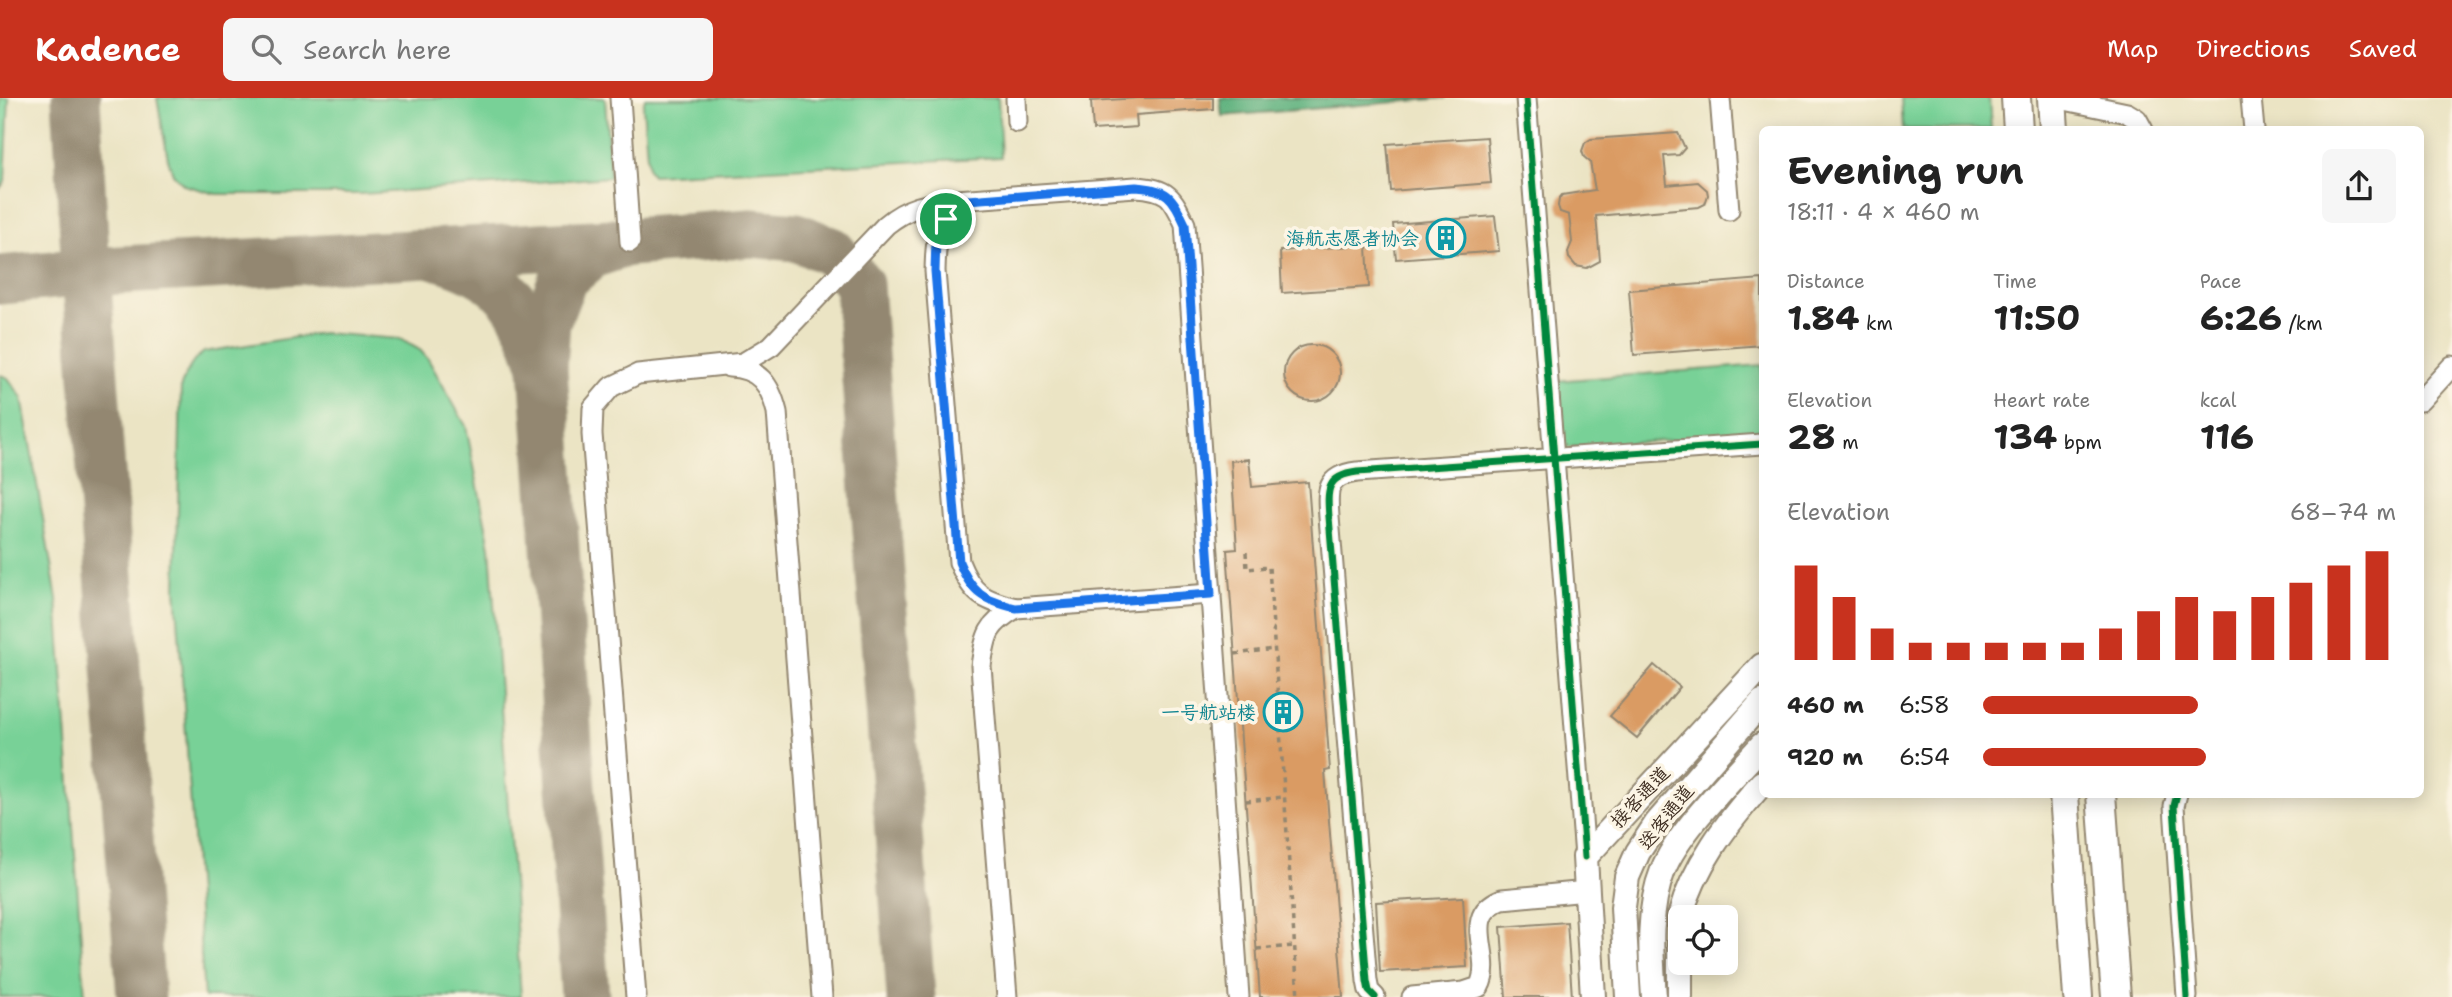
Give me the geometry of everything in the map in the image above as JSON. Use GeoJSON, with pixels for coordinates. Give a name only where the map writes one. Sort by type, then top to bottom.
{"type":"FeatureCollection","features":[{"type":"Feature","properties":{"kind":"highway"},"geometry":{"type":"LineString","coordinates":[[2015,98],[2018,126]]}},
{"type":"Feature","properties":{"kind":"highway"},"geometry":{"type":"LineString","coordinates":[[2053,98],[2054,126]]}},
{"type":"Feature","properties":{"kind":"highway"},"geometry":{"type":"LineString","coordinates":[[2064,798],[2078,997]]}},
{"type":"Feature","properties":{"kind":"highway"},"geometry":{"type":"LineString","coordinates":[[2101,798],[2116,997]]}},
{"type":"Feature","properties":{"kind":"main road","name":"接客通道"},"geometry":{"type":"LineString","coordinates":[[1585,856],[1759,669]]}},
{"type":"Feature","properties":{"kind":"main road","name":"送客通道"},"geometry":{"type":"LineString","coordinates":[[1628,997],[1623,907],[1627,877],[1638,852],[1657,823],[1759,705]]}},
{"type":"Feature","properties":{"kind":"main road","name":"送客通道"},"geometry":{"type":"LineString","coordinates":[[1654,997],[1650,948],[1653,908],[1662,870],[1688,830],[1759,748]]}},
{"type":"Feature","properties":{"kind":"main road"},"geometry":{"type":"LineString","coordinates":[[1684,905],[1699,867],[1718,838],[1759,787]]}},
{"type":"Feature","properties":{"kind":"main road"},"geometry":{"type":"LineString","coordinates":[[1585,856],[1593,997]]}},
{"type":"Feature","properties":{"kind":"main road"},"geometry":{"type":"LineString","coordinates":[[1678,975],[1680,997]]}},
{"type":"Feature","properties":{"kind":"street"},"geometry":{"type":"LineString","coordinates":[[620,98],[630,242]]}},
{"type":"Feature","properties":{"kind":"street"},"geometry":{"type":"LineString","coordinates":[[1016,98],[1017,122]]}},
{"type":"Feature","properties":{"kind":"street"},"geometry":{"type":"LineString","coordinates":[[1525,98],[1585,856]]}},
{"type":"Feature","properties":{"kind":"street"},"geometry":{"type":"LineString","coordinates":[[1720,98],[1729,210]]}},
{"type":"Feature","properties":{"kind":"street"},"geometry":{"type":"LineString","coordinates":[[2053,98],[2127,113],[2137,119],[2141,126]]}},
{"type":"Feature","properties":{"kind":"street"},"geometry":{"type":"LineString","coordinates":[[2251,98],[2253,126]]}},
{"type":"Feature","properties":{"kind":"street"},"geometry":{"type":"LineString","coordinates":[[636,997],[593,408],[611,387],[638,374],[743,363],[771,346],[902,211],[930,203],[1136,187],[1157,188],[1173,199],[1185,224],[1239,997]]}},
{"type":"Feature","properties":{"kind":"street"},"geometry":{"type":"LineString","coordinates":[[968,200],[946,219],[936,239],[935,271],[959,562],[968,585],[992,602],[1016,608],[1211,594]]}},
{"type":"Feature","properties":{"kind":"street"},"geometry":{"type":"LineString","coordinates":[[721,366],[745,368],[759,376],[772,394],[777,412],[822,997]]}},
{"type":"Feature","properties":{"kind":"street"},"geometry":{"type":"LineString","coordinates":[[2424,397],[2452,366]]}},
{"type":"Feature","properties":{"kind":"street"},"geometry":{"type":"LineString","coordinates":[[1375,997],[1369,991],[1367,981],[1329,490],[1338,478],[1346,474],[1759,444]]}},
{"type":"Feature","properties":{"kind":"street"},"geometry":{"type":"LineString","coordinates":[[1007,997],[981,666],[986,635],[1001,617],[1016,608]]}},
{"type":"Feature","properties":{"kind":"street"},"geometry":{"type":"LineString","coordinates":[[2176,798],[2174,806],[2187,997]]}},
{"type":"Feature","properties":{"kind":"street"},"geometry":{"type":"LineString","coordinates":[[1412,997],[1464,992],[1479,987],[1483,974],[1480,919],[1486,908],[1495,902],[1502,899],[1587,891]]}},
{"type":"Feature","properties":{"kind":"path"},"geometry":{"type":"LineString","coordinates":[[1246,552],[1247,569],[1269,567],[1298,997]]}},
{"type":"Feature","properties":{"kind":"path"},"geometry":{"type":"LineString","coordinates":[[1235,654],[1274,649]]}},
{"type":"Feature","properties":{"kind":"path"},"geometry":{"type":"LineString","coordinates":[[1246,801],[1284,797]]}},
{"type":"Feature","properties":{"kind":"path"},"geometry":{"type":"LineString","coordinates":[[1257,949],[1294,946]]}},
{"type":"Feature","properties":{"kind":"green space"},"geometry":{"type":"Polygon","coordinates":[[[0,98],[9,98],[5,182],[0,188],[0,98]]]}},
{"type":"Feature","properties":{"kind":"green space"},"geometry":{"type":"Polygon","coordinates":[[[157,98],[605,98],[610,177],[361,194],[216,194],[184,185],[173,174],[157,98]]]}},
{"type":"Feature","properties":{"kind":"green space"},"geometry":{"type":"Polygon","coordinates":[[[645,98],[998,98],[1001,157],[652,175],[648,169],[643,106],[645,98]]]}},
{"type":"Feature","properties":{"kind":"green space"},"geometry":{"type":"Polygon","coordinates":[[[1220,98],[1446,98],[1222,116],[1220,98]]]}},
{"type":"Feature","properties":{"kind":"green space"},"geometry":{"type":"Polygon","coordinates":[[[1901,98],[1989,98],[1991,126],[1903,126],[1901,98]]]}},
{"type":"Feature","properties":{"kind":"green space"},"geometry":{"type":"Polygon","coordinates":[[[322,333],[400,339],[420,350],[428,359],[466,426],[490,547],[521,997],[204,997],[176,589],[181,386],[187,371],[204,352],[322,333]]]}},
{"type":"Feature","properties":{"kind":"green space"},"geometry":{"type":"Polygon","coordinates":[[[1759,365],[1759,434],[1562,448],[1555,381],[1759,365]]]}},
{"type":"Feature","properties":{"kind":"green space"},"geometry":{"type":"Polygon","coordinates":[[[0,375],[8,378],[22,398],[57,599],[85,997],[0,997],[0,375]]]}},
{"type":"Feature","properties":{"kind":"building"},"geometry":{"type":"Polygon","coordinates":[[[1213,98],[1213,109],[1136,115],[1137,127],[1093,130],[1091,101],[1213,98]]]}},
{"type":"Feature","properties":{"kind":"building"},"geometry":{"type":"Polygon","coordinates":[[[1678,133],[1685,148],[1679,155],[1664,156],[1667,185],[1698,182],[1707,190],[1705,204],[1699,207],[1596,216],[1600,261],[1587,268],[1576,266],[1569,258],[1568,252],[1572,242],[1569,215],[1560,212],[1558,206],[1562,195],[1595,190],[1590,162],[1582,151],[1585,143],[1591,139],[1678,133]]]}},
{"type":"Feature","properties":{"kind":"building"},"geometry":{"type":"Polygon","coordinates":[[[1487,137],[1491,183],[1391,191],[1387,144],[1487,137]]]}},
{"type":"Feature","properties":{"kind":"building","name":"海航志愿者协会"},"geometry":{"type":"Polygon","coordinates":[[[1495,216],[1499,251],[1396,259],[1393,224],[1495,216]]]}},
{"type":"Feature","properties":{"kind":"building"},"geometry":{"type":"Polygon","coordinates":[[[1367,245],[1369,287],[1282,293],[1280,251],[1367,245]]]}},
{"type":"Feature","properties":{"kind":"building"},"geometry":{"type":"Polygon","coordinates":[[[1759,279],[1759,345],[1634,355],[1629,290],[1759,279]]]}},
{"type":"Feature","properties":{"kind":"building"},"geometry":{"type":"Polygon","coordinates":[[[1312,345],[1327,350],[1335,358],[1340,373],[1335,388],[1327,396],[1312,401],[1297,396],[1289,388],[1284,373],[1289,358],[1297,350],[1312,345]]]}},
{"type":"Feature","properties":{"kind":"building","name":"一号航站楼"},"geometry":{"type":"Polygon","coordinates":[[[1249,459],[1252,487],[1308,482],[1330,770],[1325,771],[1343,997],[1260,997],[1227,550],[1237,549],[1231,461],[1249,459]]]}},
{"type":"Feature","properties":{"kind":"building"},"geometry":{"type":"Polygon","coordinates":[[[1654,665],[1680,687],[1637,738],[1610,716],[1654,665]]]}},
{"type":"Feature","properties":{"kind":"building"},"geometry":{"type":"Polygon","coordinates":[[[1463,897],[1467,967],[1380,972],[1376,902],[1463,897]]]}},
{"type":"Feature","properties":{"kind":"building"},"geometry":{"type":"Polygon","coordinates":[[[1567,922],[1572,997],[1506,997],[1501,927],[1567,922]]]}},
{"type":"Feature","properties":{"kind":"taxiway"},"geometry":{"type":"LineString","coordinates":[[76,98],[86,272],[141,997]]}},
{"type":"Feature","properties":{"kind":"taxiway"},"geometry":{"type":"LineString","coordinates":[[0,280],[86,272],[751,233],[796,237],[831,251],[859,284],[911,997]]}},
{"type":"Feature","properties":{"kind":"taxiway"},"geometry":{"type":"LineString","coordinates":[[585,997],[543,367],[546,322],[563,279],[592,254],[619,245]]}},
{"type":"Feature","properties":{"kind":"taxiway"},"geometry":{"type":"LineString","coordinates":[[435,255],[478,271],[507,293],[527,324],[543,366]]}},
{"type":"Feature","properties":{"kind":"cycle path"},"geometry":{"type":"LineString","coordinates":[[1526,98],[1585,857]]}},
{"type":"Feature","properties":{"kind":"cycle path"},"geometry":{"type":"LineString","coordinates":[[1375,997],[1369,991],[1367,981],[1329,517],[1328,499],[1334,481],[1357,472],[1759,444]]}},
{"type":"Feature","properties":{"kind":"cycle path"},"geometry":{"type":"LineString","coordinates":[[2176,798],[2174,806],[2187,997]]}},
{"type":"Feature","properties":{"kind":"place","name":"海航志愿者协会"},"geometry":{"type":"Point","coordinates":[1446,238]}},
{"type":"Feature","properties":{"kind":"place","name":"一号航站楼"},"geometry":{"type":"Point","coordinates":[1283,712]}},
{"type":"Feature","properties":{"kind":"route"},"geometry":{"type":"LineString","coordinates":[[1136,187],[1157,188],[1173,199],[1185,224],[1211,594],[1016,608],[992,602],[968,585],[959,562],[935,271],[936,239],[946,219],[968,200],[1136,187]]}}]}
